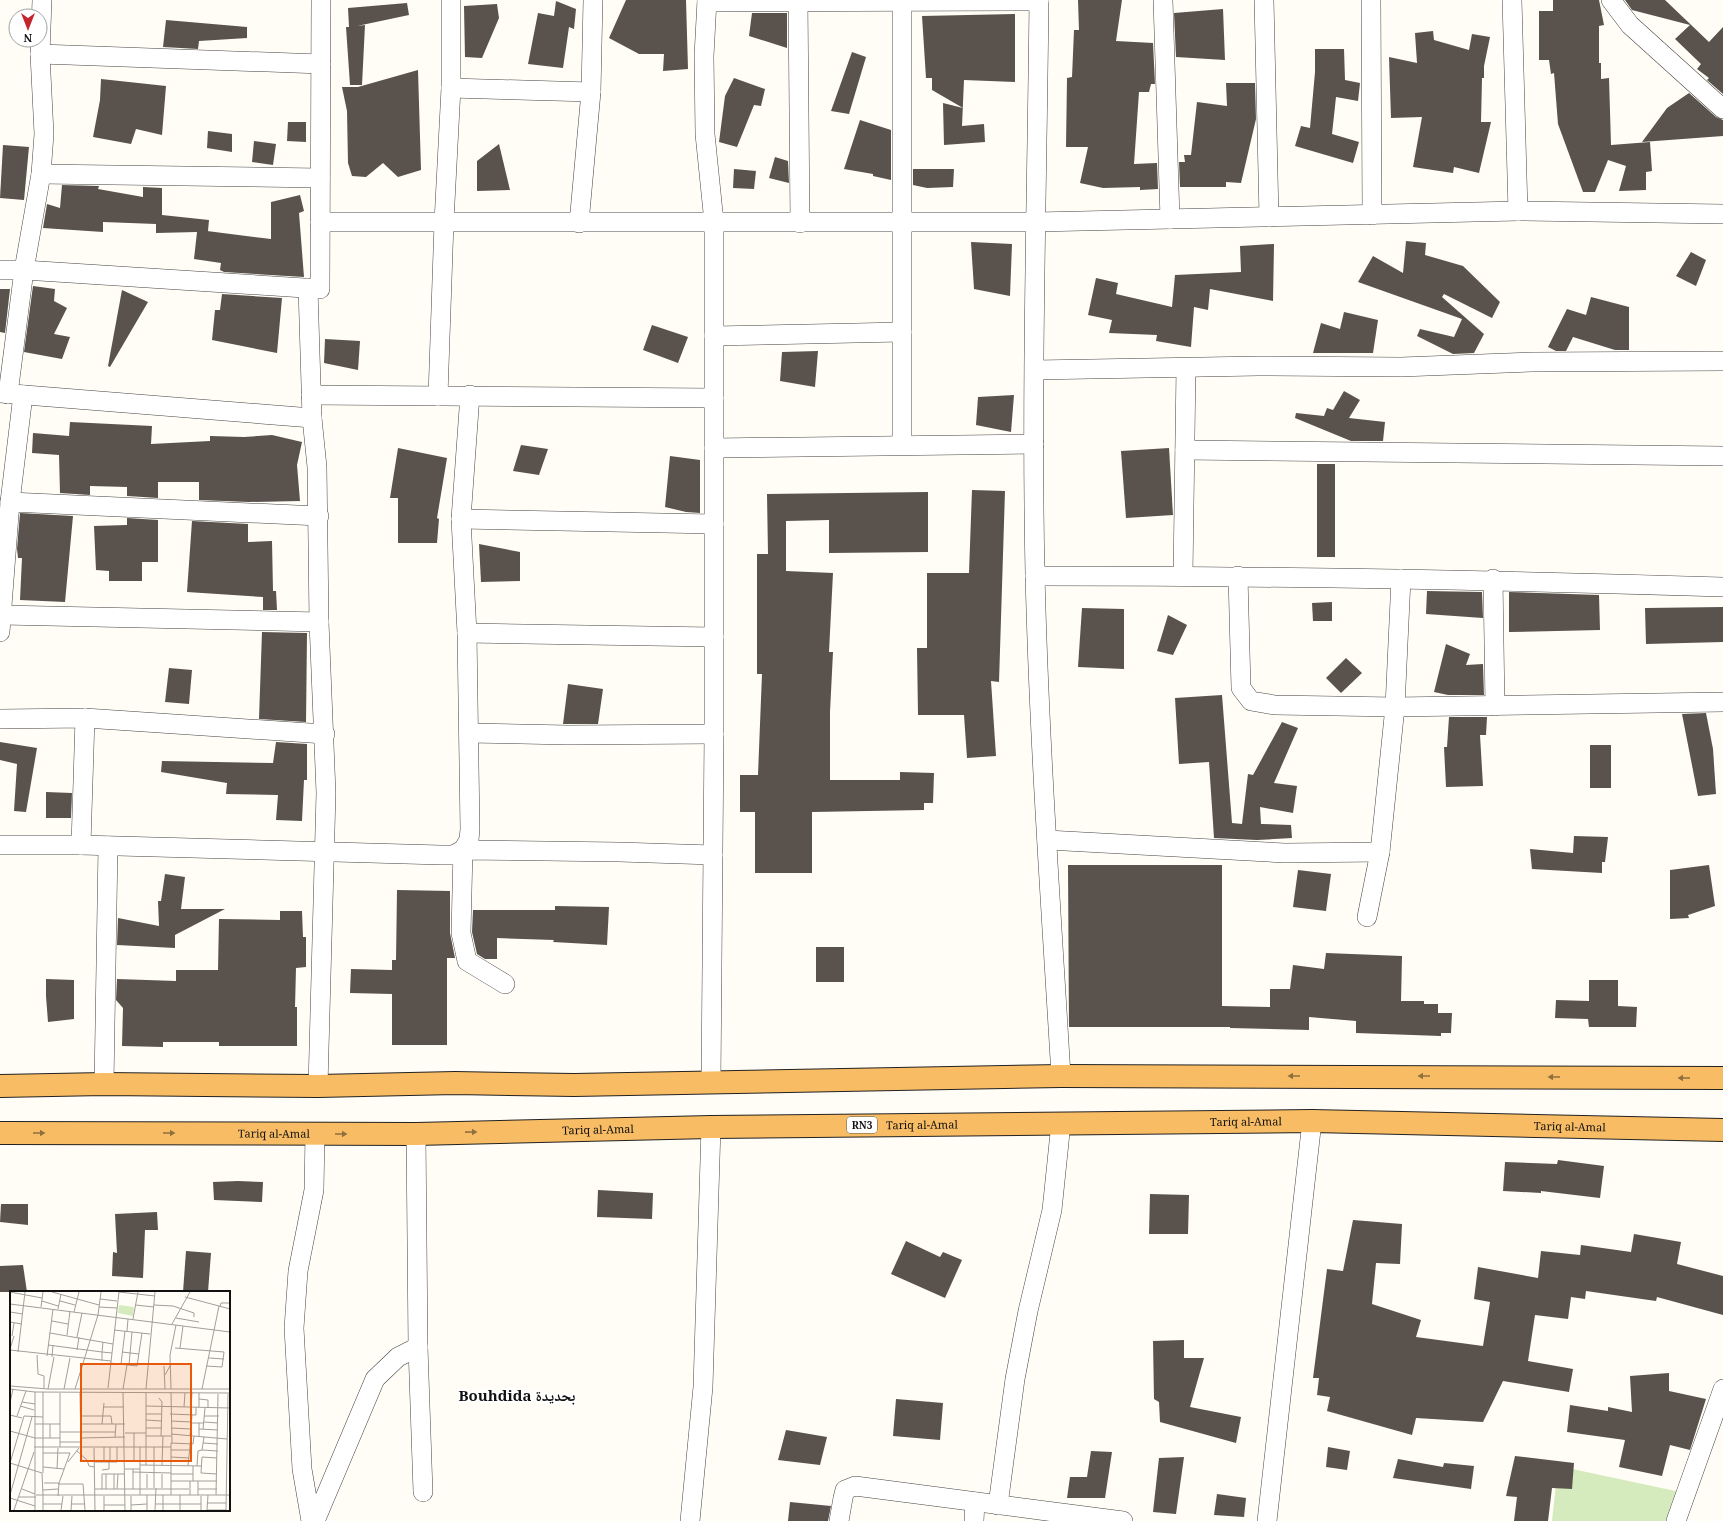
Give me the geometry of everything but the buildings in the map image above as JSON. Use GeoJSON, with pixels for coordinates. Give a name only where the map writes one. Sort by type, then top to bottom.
{"type":"FeatureCollection","features":[{"type":"Feature","properties":{"kind":"highway"},"geometry":{"type":"LineString","coordinates":[[0,1086],[104,1084],[318,1086],[455,1083],[574,1085],[711,1081],[1061,1076],[1723,1078]]}},
{"type":"Feature","properties":{"kind":"highway","name":"Tariq al-Amal"},"geometry":{"type":"LineString","coordinates":[[0,1133],[416,1134],[711,1127],[1061,1122],[1312,1121],[1723,1130]]}},
{"type":"Feature","properties":{"kind":"street"},"geometry":{"type":"LineString","coordinates":[[42,0],[40,54],[44,134],[41,174],[24,270],[10,394],[10,502],[1,612],[320,622]]}},
{"type":"Feature","properties":{"kind":"street"},"geometry":{"type":"LineString","coordinates":[[0,270],[24,270],[320,289],[321,0]]}},
{"type":"Feature","properties":{"kind":"street"},"geometry":{"type":"LineString","coordinates":[[438,396],[444,222],[451,88],[451,0]]}},
{"type":"Feature","properties":{"kind":"street"},"geometry":{"type":"LineString","coordinates":[[579,223],[591,92],[593,0]]}},
{"type":"Feature","properties":{"kind":"street"},"geometry":{"type":"LineString","coordinates":[[902,0],[902,445]]}},
{"type":"Feature","properties":{"kind":"street"},"geometry":{"type":"LineString","coordinates":[[711,1081],[714,734],[714,222],[705,134],[704,56],[707,1],[1039,0],[1034,444],[1035,576],[1047,840],[1061,1076]]}},
{"type":"Feature","properties":{"kind":"street"},"geometry":{"type":"LineString","coordinates":[[1163,0],[1170,219]]}},
{"type":"Feature","properties":{"kind":"street"},"geometry":{"type":"LineString","coordinates":[[1264,0],[1269,217]]}},
{"type":"Feature","properties":{"kind":"street"},"geometry":{"type":"LineString","coordinates":[[1371,0],[1372,215]]}},
{"type":"Feature","properties":{"kind":"street"},"geometry":{"type":"LineString","coordinates":[[1512,0],[1518,211]]}},
{"type":"Feature","properties":{"kind":"street"},"geometry":{"type":"LineString","coordinates":[[1611,0],[1630,25],[1723,109]]}},
{"type":"Feature","properties":{"kind":"street"},"geometry":{"type":"LineString","coordinates":[[798,1],[800,223]]}},
{"type":"Feature","properties":{"kind":"street"},"geometry":{"type":"LineString","coordinates":[[40,54],[321,64]]}},
{"type":"Feature","properties":{"kind":"street"},"geometry":{"type":"LineString","coordinates":[[451,88],[591,92]]}},
{"type":"Feature","properties":{"kind":"street"},"geometry":{"type":"LineString","coordinates":[[41,174],[320,178]]}},
{"type":"Feature","properties":{"kind":"street"},"geometry":{"type":"LineString","coordinates":[[320,222],[1037,222],[1518,211],[1723,214]]}},
{"type":"Feature","properties":{"kind":"street"},"geometry":{"type":"LineString","coordinates":[[308,288],[312,418],[317,467],[319,516],[320,622],[325,734],[326,853],[318,1086]]}},
{"type":"Feature","properties":{"kind":"street"},"geometry":{"type":"LineString","coordinates":[[714,336],[902,332]]}},
{"type":"Feature","properties":{"kind":"street"},"geometry":{"type":"LineString","coordinates":[[1035,370],[1401,367],[1532,362],[1723,361]]}},
{"type":"Feature","properties":{"kind":"street"},"geometry":{"type":"LineString","coordinates":[[1183,575],[1186,368]]}},
{"type":"Feature","properties":{"kind":"street"},"geometry":{"type":"LineString","coordinates":[[10,394],[312,418]]}},
{"type":"Feature","properties":{"kind":"street"},"geometry":{"type":"LineString","coordinates":[[312,395],[714,398]]}},
{"type":"Feature","properties":{"kind":"street"},"geometry":{"type":"LineString","coordinates":[[470,395],[461,518],[468,633],[470,830],[469,840],[463,850],[460,933],[467,961],[505,984]]}},
{"type":"Feature","properties":{"kind":"street"},"geometry":{"type":"LineString","coordinates":[[714,448],[1034,444]]}},
{"type":"Feature","properties":{"kind":"street"},"geometry":{"type":"LineString","coordinates":[[1185,450],[1723,456]]}},
{"type":"Feature","properties":{"kind":"street"},"geometry":{"type":"LineString","coordinates":[[10,502],[319,516]]}},
{"type":"Feature","properties":{"kind":"street"},"geometry":{"type":"LineString","coordinates":[[461,518],[714,524]]}},
{"type":"Feature","properties":{"kind":"street"},"geometry":{"type":"LineString","coordinates":[[1035,576],[1183,575],[1401,580],[1493,580],[1723,587]]}},
{"type":"Feature","properties":{"kind":"street"},"geometry":{"type":"LineString","coordinates":[[1238,576],[1241,688],[1251,701],[1275,705],[1395,707],[1723,702]]}},
{"type":"Feature","properties":{"kind":"street"},"geometry":{"type":"LineString","coordinates":[[1367,917],[1380,852],[1395,707],[1401,580]]}},
{"type":"Feature","properties":{"kind":"street"},"geometry":{"type":"LineString","coordinates":[[1493,580],[1495,706]]}},
{"type":"Feature","properties":{"kind":"street"},"geometry":{"type":"LineString","coordinates":[[468,633],[714,637]]}},
{"type":"Feature","properties":{"kind":"street"},"geometry":{"type":"LineString","coordinates":[[0,719],[85,718],[325,734]]}},
{"type":"Feature","properties":{"kind":"street"},"geometry":{"type":"LineString","coordinates":[[81,845],[85,718]]}},
{"type":"Feature","properties":{"kind":"street"},"geometry":{"type":"LineString","coordinates":[[469,733],[568,735],[714,734]]}},
{"type":"Feature","properties":{"kind":"street"},"geometry":{"type":"LineString","coordinates":[[1047,840],[1285,853],[1380,852]]}},
{"type":"Feature","properties":{"kind":"street"},"geometry":{"type":"LineString","coordinates":[[0,845],[81,845],[326,853],[452,855],[463,850],[713,855]]}},
{"type":"Feature","properties":{"kind":"street"},"geometry":{"type":"LineString","coordinates":[[104,1084],[108,846]]}},
{"type":"Feature","properties":{"kind":"street"},"geometry":{"type":"LineString","coordinates":[[1267,1521],[1312,1121]]}},
{"type":"Feature","properties":{"kind":"street"},"geometry":{"type":"LineString","coordinates":[[998,1505],[1015,1379],[1028,1311],[1052,1210],[1061,1122]]}},
{"type":"Feature","properties":{"kind":"street"},"geometry":{"type":"LineString","coordinates":[[690,1521],[703,1387],[711,1127]]}},
{"type":"Feature","properties":{"kind":"street"},"geometry":{"type":"LineString","coordinates":[[311,1521],[302,1469],[294,1328],[298,1271],[314,1190],[316,1134]]}},
{"type":"Feature","properties":{"kind":"street"},"geometry":{"type":"LineString","coordinates":[[416,1134],[418,1347],[423,1492]]}},
{"type":"Feature","properties":{"kind":"street"},"geometry":{"type":"LineString","coordinates":[[315,1521],[375,1379],[398,1357],[418,1347]]}},
{"type":"Feature","properties":{"kind":"street"},"geometry":{"type":"LineString","coordinates":[[1676,1521],[1723,1389]]}},
{"type":"Feature","properties":{"kind":"street"},"geometry":{"type":"LineString","coordinates":[[839,1521],[842,1498],[846,1490],[855,1486],[1112,1520]]}},
{"type":"Feature","properties":{"kind":"street"},"geometry":{"type":"LineString","coordinates":[[974,1521],[975,1502]]}},
{"type":"Feature","properties":{"kind":"green space"},"geometry":{"type":"Polygon","coordinates":[[[1558,1466],[1685,1493],[1675,1521],[1552,1521],[1558,1466]]]}},
{"type":"Feature","properties":{"kind":"district","name":"Bouhdida بحديدة"},"geometry":{"type":"Point","coordinates":[517,1396]}}]}
